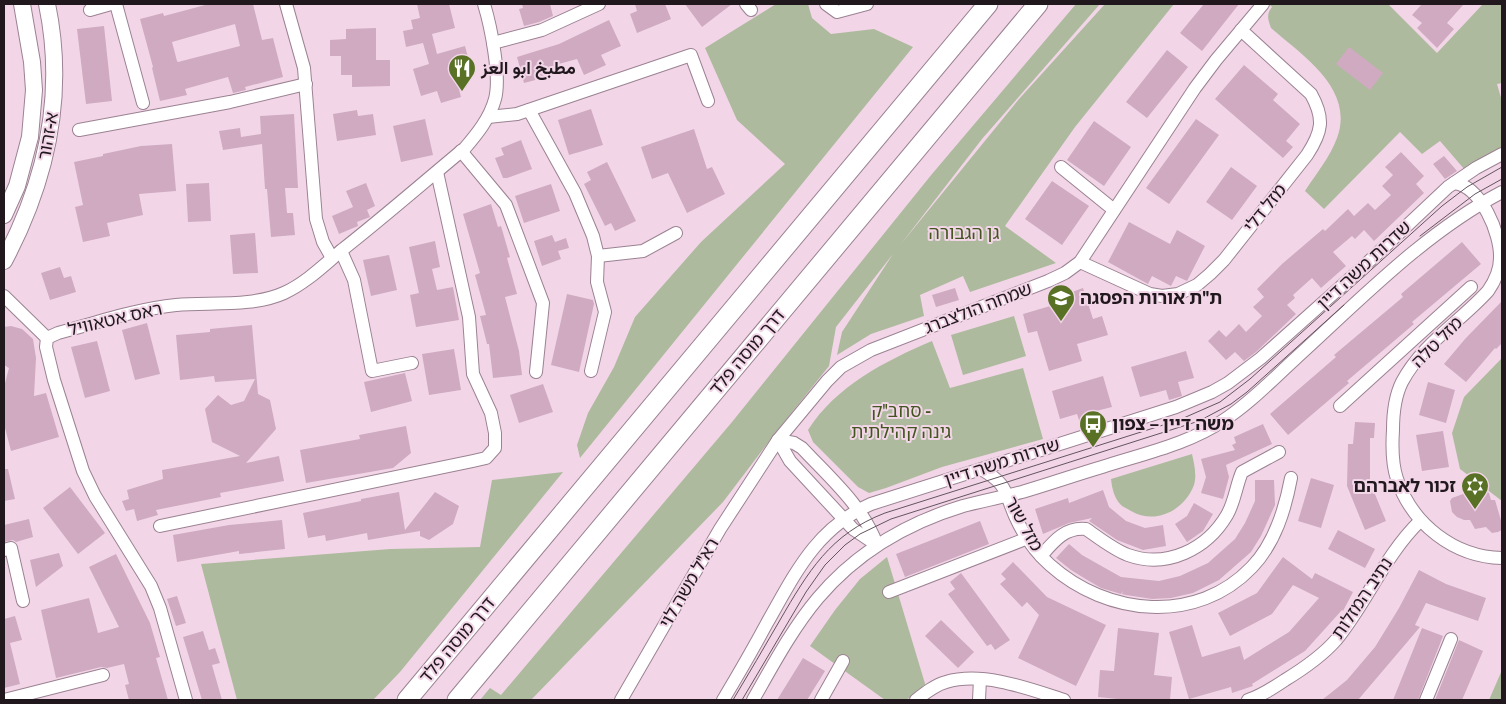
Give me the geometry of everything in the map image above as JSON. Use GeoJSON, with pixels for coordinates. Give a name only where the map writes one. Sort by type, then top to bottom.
{"type":"FeatureCollection","features":[{"type":"Feature","properties":{"kind":"highway","name":"דרך מוסה פלד"},"geometry":{"type":"LineString","coordinates":[[407,700],[988,4]]}},
{"type":"Feature","properties":{"kind":"highway","name":"דרך מוסה פלד"},"geometry":{"type":"LineString","coordinates":[[457,700],[1038,4]]}},
{"type":"Feature","properties":{"kind":"main road","name":"א-זהור"},"geometry":{"type":"LineString","coordinates":[[4,215],[17,186],[30,137],[33,99],[32,62],[22,4]]}},
{"type":"Feature","properties":{"kind":"main road","name":"א-זהור"},"geometry":{"type":"LineString","coordinates":[[4,261],[18,234],[35,192],[50,139],[56,71],[47,4]]}},
{"type":"Feature","properties":{"kind":"street"},"geometry":{"type":"LineString","coordinates":[[90,10],[111,4]]}},
{"type":"Feature","properties":{"kind":"street"},"geometry":{"type":"LineString","coordinates":[[116,4],[143,103]]}},
{"type":"Feature","properties":{"kind":"street"},"geometry":{"type":"LineString","coordinates":[[286,4],[304,68],[316,219],[323,242],[337,254],[354,280],[372,371],[412,363]]}},
{"type":"Feature","properties":{"kind":"street","name":"ראס אטאוויל"},"geometry":{"type":"LineString","coordinates":[[186,700],[160,608],[151,586],[96,496],[84,471],[54,380],[46,346],[47,338],[58,333],[120,316],[174,305],[239,302],[266,298],[284,293],[300,284],[461,151],[475,136],[488,117],[495,98],[496,77],[492,43],[484,4]]}},
{"type":"Feature","properties":{"kind":"street"},"geometry":{"type":"LineString","coordinates":[[492,43],[542,30],[599,4]]}},
{"type":"Feature","properties":{"kind":"street"},"geometry":{"type":"LineString","coordinates":[[826,4],[837,12],[867,4]]}},
{"type":"Feature","properties":{"kind":"street","name":"שמחה הולצברג"},"geometry":{"type":"LineString","coordinates":[[760,468],[778,440],[821,387],[855,358],[894,340],[1048,281],[1080,262],[1195,88],[1263,4]]}},
{"type":"Feature","properties":{"kind":"street","name":"מזל דלי"},"geometry":{"type":"LineString","coordinates":[[1080,262],[1150,294],[1162,296],[1178,294],[1197,285],[1224,260],[1307,155],[1317,140],[1320,127],[1320,116],[1316,104],[1310,94],[1241,30]]}},
{"type":"Feature","properties":{"kind":"street"},"geometry":{"type":"LineString","coordinates":[[488,117],[517,114],[691,55],[708,101]]}},
{"type":"Feature","properties":{"kind":"street"},"geometry":{"type":"LineString","coordinates":[[78,130],[230,102],[306,84]]}},
{"type":"Feature","properties":{"kind":"street"},"geometry":{"type":"LineString","coordinates":[[529,110],[575,193],[593,236],[598,256],[597,282],[605,312],[592,371]]}},
{"type":"Feature","properties":{"kind":"street"},"geometry":{"type":"LineString","coordinates":[[461,151],[506,205],[544,303],[536,372]]}},
{"type":"Feature","properties":{"kind":"street","name":"שדרות משה דיין"},"geometry":{"type":"LineString","coordinates":[[723,700],[803,560],[823,537],[844,518],[859,509],[1176,408],[1228,383],[1280,342],[1441,193],[1502,154]]}},
{"type":"Feature","properties":{"kind":"street"},"geometry":{"type":"LineString","coordinates":[[1061,168],[1114,210]]}},
{"type":"Feature","properties":{"kind":"street"},"geometry":{"type":"LineString","coordinates":[[160,526],[473,462],[486,458],[494,448],[495,433],[491,413],[473,374],[469,316],[437,172]]}},
{"type":"Feature","properties":{"kind":"street","name":"מזל טלה"},"geometry":{"type":"LineString","coordinates":[[1454,183],[1467,187],[1488,215],[1499,243],[1500,257],[1496,279],[1478,302],[1430,345],[1412,365],[1401,384],[1396,398],[1393,419],[1392,440],[1396,477],[1410,508],[1420,521],[1435,534],[1464,550],[1502,558]]}},
{"type":"Feature","properties":{"kind":"street","name":"שדרות משה דיין"},"geometry":{"type":"LineString","coordinates":[[753,700],[804,615],[820,596],[857,560],[877,546],[912,526],[933,517],[1165,447],[1222,422],[1258,394],[1403,262],[1437,234],[1502,192]]}},
{"type":"Feature","properties":{"kind":"street"},"geometry":{"type":"LineString","coordinates":[[598,256],[643,251],[676,233]]}},
{"type":"Feature","properties":{"kind":"street"},"geometry":{"type":"LineString","coordinates":[[1340,406],[1471,287]]}},
{"type":"Feature","properties":{"kind":"street"},"geometry":{"type":"LineString","coordinates":[[4,296],[47,338]]}},
{"type":"Feature","properties":{"kind":"street"},"geometry":{"type":"LineString","coordinates":[[1419,334],[1430,345]]}},
{"type":"Feature","properties":{"kind":"street"},"geometry":{"type":"LineString","coordinates":[[778,440],[794,443],[802,448],[859,509],[871,528],[877,546]]}},
{"type":"Feature","properties":{"kind":"street"},"geometry":{"type":"LineString","coordinates":[[778,440],[790,461],[860,534],[877,546]]}},
{"type":"Feature","properties":{"kind":"street"},"geometry":{"type":"LineString","coordinates":[[1041,556],[1060,535],[1078,528],[1086,529],[1126,555],[1140,559],[1169,558],[1194,549],[1207,540],[1219,526],[1234,500],[1242,472],[1279,452]]}},
{"type":"Feature","properties":{"kind":"street","name":"רא\"ל משה לוי"},"geometry":{"type":"LineString","coordinates":[[620,700],[720,529],[760,468]]}},
{"type":"Feature","properties":{"kind":"street","name":"מזל שור"},"geometry":{"type":"LineString","coordinates":[[981,469],[996,478],[1008,495],[1016,516],[1041,556],[1068,579],[1087,591],[1111,600],[1152,608],[1192,602],[1212,596],[1228,587],[1254,566],[1272,538],[1281,519],[1287,502],[1291,478]]}},
{"type":"Feature","properties":{"kind":"street","name":"נתיב המזלות"},"geometry":{"type":"LineString","coordinates":[[1248,700],[1270,690],[1298,672],[1334,641],[1351,620],[1400,542],[1420,521]]}},
{"type":"Feature","properties":{"kind":"street"},"geometry":{"type":"LineString","coordinates":[[889,592],[1028,538]]}},
{"type":"Feature","properties":{"kind":"street"},"geometry":{"type":"LineString","coordinates":[[4,550],[11,548],[23,601]]}},
{"type":"Feature","properties":{"kind":"street"},"geometry":{"type":"LineString","coordinates":[[1426,700],[1451,639]]}},
{"type":"Feature","properties":{"kind":"street"},"geometry":{"type":"LineString","coordinates":[[820,700],[843,661]]}},
{"type":"Feature","properties":{"kind":"street"},"geometry":{"type":"LineString","coordinates":[[4,700],[104,675]]}},
{"type":"Feature","properties":{"kind":"street"},"geometry":{"type":"LineString","coordinates":[[916,700],[932,688],[945,682],[960,679],[980,679],[1016,685],[1064,700]]}},
{"type":"Feature","properties":{"kind":"street"},"geometry":{"type":"LineString","coordinates":[[979,700],[980,679]]}},
{"type":"Feature","properties":{"kind":"green space"},"geometry":{"type":"Polygon","coordinates":[[[776,4],[808,4],[812,18],[831,34],[874,29],[913,47],[580,458],[577,445],[588,413],[614,367],[635,317],[701,242],[785,164],[737,120],[705,48],[776,4]]]}},
{"type":"Feature","properties":{"kind":"green space","name":"גן הגבורה"},"geometry":{"type":"Polygon","coordinates":[[[1076,4],[1100,4],[982,139],[901,244],[1019,99],[1105,4],[1174,4],[1075,127],[1005,226],[1056,263],[970,292],[963,276],[920,295],[924,316],[871,334],[837,355],[842,332],[893,254],[836,327],[829,366],[723,502],[531,700],[480,700],[490,688],[501,695],[732,422],[932,174],[1076,4]]]}},
{"type":"Feature","properties":{"kind":"green space"},"geometry":{"type":"Polygon","coordinates":[[[1269,4],[1388,4],[1437,53],[1483,4],[1502,4],[1502,83],[1497,84],[1502,101],[1502,149],[1465,170],[1440,141],[1422,154],[1400,132],[1324,209],[1305,191],[1327,159],[1337,138],[1341,120],[1339,104],[1323,75],[1311,62],[1271,28],[1268,17],[1272,7],[1269,4]]]}},
{"type":"Feature","properties":{"kind":"green space"},"geometry":{"type":"Polygon","coordinates":[[[1014,316],[1026,356],[963,375],[951,335],[1014,316]]]}},
{"type":"Feature","properties":{"kind":"green space","name":"סחב\"ק - גינה קהילתית"},"geometry":{"type":"Polygon","coordinates":[[[932,341],[950,388],[1023,368],[1043,439],[942,467],[869,493],[858,487],[813,442],[808,430],[819,414],[847,388],[879,366],[932,341]]]}},
{"type":"Feature","properties":{"kind":"green space"},"geometry":{"type":"Polygon","coordinates":[[[1502,358],[1502,501],[1460,469],[1452,433],[1464,397],[1502,358]]]}},
{"type":"Feature","properties":{"kind":"green space"},"geometry":{"type":"Polygon","coordinates":[[[1192,454],[1195,473],[1194,485],[1183,502],[1168,513],[1159,516],[1140,515],[1122,506],[1117,499],[1111,479],[1192,454]]]}},
{"type":"Feature","properties":{"kind":"green space"},"geometry":{"type":"Polygon","coordinates":[[[563,472],[400,672],[373,700],[237,700],[201,564],[390,549],[480,547],[492,480],[563,472]]]}},
{"type":"Feature","properties":{"kind":"green space"},"geometry":{"type":"Polygon","coordinates":[[[887,557],[926,687],[906,700],[885,700],[810,646],[860,579],[887,557]]]}},
{"type":"Feature","properties":{"kind":"green space"},"geometry":{"type":"Polygon","coordinates":[[[1502,670],[1502,700],[1489,700],[1502,670]]]}},
{"type":"Feature","properties":{"kind":"building"},"geometry":{"type":"Polygon","coordinates":[[[209,4],[253,4],[262,40],[273,38],[283,77],[245,87],[246,90],[233,93],[228,77],[185,89],[187,95],[160,101],[140,19],[163,13],[164,16],[209,4]],[[235,24],[172,42],[178,62],[240,46],[235,24]]]}},
{"type":"Feature","properties":{"kind":"building"},"geometry":{"type":"Polygon","coordinates":[[[417,4],[449,4],[455,28],[432,34],[437,54],[465,46],[471,69],[462,72],[467,87],[459,89],[461,97],[441,103],[437,91],[421,96],[413,69],[429,64],[423,43],[406,47],[403,31],[413,29],[411,20],[420,18],[417,4]]]}},
{"type":"Feature","properties":{"kind":"building"},"geometry":{"type":"Polygon","coordinates":[[[522,4],[550,4],[553,16],[524,26],[519,9],[523,8],[522,4]]]}},
{"type":"Feature","properties":{"kind":"building"},"geometry":{"type":"Polygon","coordinates":[[[635,4],[665,4],[671,19],[637,33],[630,14],[637,11],[635,4]]]}},
{"type":"Feature","properties":{"kind":"building"},"geometry":{"type":"Polygon","coordinates":[[[685,4],[732,4],[702,27],[685,4]]]}},
{"type":"Feature","properties":{"kind":"building"},"geometry":{"type":"Polygon","coordinates":[[[1204,4],[1239,4],[1202,51],[1180,33],[1204,4]]]}},
{"type":"Feature","properties":{"kind":"building"},"geometry":{"type":"Polygon","coordinates":[[[1422,4],[1464,4],[1447,23],[1454,29],[1437,48],[1417,28],[1422,23],[1412,15],[1422,4]]]}},
{"type":"Feature","properties":{"kind":"building"},"geometry":{"type":"Polygon","coordinates":[[[609,20],[621,46],[601,55],[606,65],[584,75],[577,59],[555,65],[558,74],[524,83],[517,57],[559,44],[609,20]]]}},
{"type":"Feature","properties":{"kind":"building"},"geometry":{"type":"Polygon","coordinates":[[[104,26],[112,101],[86,104],[77,29],[104,26]]]}},
{"type":"Feature","properties":{"kind":"building"},"geometry":{"type":"Polygon","coordinates":[[[376,28],[376,60],[390,60],[390,86],[352,87],[352,75],[341,75],[341,56],[330,56],[330,40],[346,39],[346,29],[376,28]]]}},
{"type":"Feature","properties":{"kind":"building"},"geometry":{"type":"Polygon","coordinates":[[[1349,47],[1383,73],[1370,90],[1336,64],[1349,47]]]}},
{"type":"Feature","properties":{"kind":"building"},"geometry":{"type":"Polygon","coordinates":[[[1167,50],[1188,67],[1147,118],[1126,102],[1167,50]]]}},
{"type":"Feature","properties":{"kind":"building"},"geometry":{"type":"Polygon","coordinates":[[[1244,65],[1278,94],[1273,100],[1300,124],[1286,141],[1293,147],[1283,158],[1215,99],[1244,65]]]}},
{"type":"Feature","properties":{"kind":"building"},"geometry":{"type":"Polygon","coordinates":[[[591,109],[603,145],[569,155],[558,120],[591,109]]]}},
{"type":"Feature","properties":{"kind":"building"},"geometry":{"type":"Polygon","coordinates":[[[357,110],[358,116],[373,114],[376,135],[337,141],[333,114],[357,110]]]}},
{"type":"Feature","properties":{"kind":"building"},"geometry":{"type":"Polygon","coordinates":[[[294,114],[298,188],[285,188],[287,213],[293,213],[295,235],[271,237],[262,144],[223,150],[219,131],[240,128],[241,137],[261,134],[260,116],[294,114]]]}},
{"type":"Feature","properties":{"kind":"building"},"geometry":{"type":"Polygon","coordinates":[[[425,119],[433,155],[401,162],[393,126],[425,119]]]}},
{"type":"Feature","properties":{"kind":"building"},"geometry":{"type":"Polygon","coordinates":[[[1196,119],[1219,135],[1169,204],[1146,188],[1196,119]]]}},
{"type":"Feature","properties":{"kind":"building"},"geometry":{"type":"Polygon","coordinates":[[[1094,121],[1131,147],[1104,186],[1067,160],[1094,121]]]}},
{"type":"Feature","properties":{"kind":"building"},"geometry":{"type":"Polygon","coordinates":[[[694,129],[707,169],[712,167],[725,194],[687,213],[668,173],[652,179],[641,147],[694,129]]]}},
{"type":"Feature","properties":{"kind":"building"},"geometry":{"type":"Polygon","coordinates":[[[521,140],[532,169],[503,178],[495,158],[504,155],[501,148],[521,140]]]}},
{"type":"Feature","properties":{"kind":"building"},"geometry":{"type":"Polygon","coordinates":[[[172,144],[176,191],[139,194],[143,215],[107,223],[110,236],[83,242],[75,207],[83,205],[74,162],[141,146],[172,144]]]}},
{"type":"Feature","properties":{"kind":"building"},"geometry":{"type":"Polygon","coordinates":[[[1401,152],[1424,176],[1416,184],[1424,193],[1374,241],[1364,230],[1355,239],[1352,236],[1333,252],[1346,266],[1321,288],[1312,278],[1293,295],[1295,298],[1287,305],[1296,314],[1256,352],[1244,361],[1235,352],[1226,360],[1208,341],[1219,330],[1226,337],[1239,324],[1246,332],[1262,316],[1253,307],[1264,297],[1257,289],[1282,264],[1323,229],[1325,231],[1348,209],[1354,216],[1368,203],[1375,210],[1391,195],[1382,186],[1393,175],[1385,167],[1401,152]]]}},
{"type":"Feature","properties":{"kind":"building"},"geometry":{"type":"Polygon","coordinates":[[[1444,156],[1457,171],[1445,179],[1433,164],[1444,156]]]}},
{"type":"Feature","properties":{"kind":"building"},"geometry":{"type":"Polygon","coordinates":[[[607,162],[636,221],[615,231],[611,223],[605,226],[584,184],[591,180],[587,172],[607,162]]]}},
{"type":"Feature","properties":{"kind":"building"},"geometry":{"type":"Polygon","coordinates":[[[1231,167],[1257,186],[1232,220],[1206,202],[1231,167]]]}},
{"type":"Feature","properties":{"kind":"building"},"geometry":{"type":"Polygon","coordinates":[[[1052,181],[1089,206],[1062,245],[1025,219],[1052,181]]]}},
{"type":"Feature","properties":{"kind":"building"},"geometry":{"type":"Polygon","coordinates":[[[209,183],[211,221],[188,222],[186,184],[209,183]]]}},
{"type":"Feature","properties":{"kind":"building"},"geometry":{"type":"Polygon","coordinates":[[[366,183],[375,206],[367,210],[370,217],[357,222],[358,226],[339,234],[332,216],[353,207],[346,191],[366,183]]]}},
{"type":"Feature","properties":{"kind":"building"},"geometry":{"type":"Polygon","coordinates":[[[551,184],[560,211],[524,223],[515,196],[551,184]]]}},
{"type":"Feature","properties":{"kind":"building"},"geometry":{"type":"Polygon","coordinates":[[[491,204],[498,227],[501,226],[510,257],[507,258],[517,294],[505,297],[519,351],[522,375],[493,378],[489,344],[487,344],[480,316],[486,315],[475,275],[480,273],[463,214],[491,204]]]}},
{"type":"Feature","properties":{"kind":"building"},"geometry":{"type":"Polygon","coordinates":[[[1129,222],[1170,244],[1177,230],[1205,246],[1187,281],[1176,276],[1171,286],[1152,276],[1148,284],[1108,262],[1129,222]]]}},
{"type":"Feature","properties":{"kind":"building"},"geometry":{"type":"Polygon","coordinates":[[[255,233],[258,273],[233,274],[230,235],[255,233]]]}},
{"type":"Feature","properties":{"kind":"building"},"geometry":{"type":"Polygon","coordinates":[[[552,235],[555,242],[566,238],[569,248],[558,251],[561,259],[542,266],[534,241],[552,235]]]}},
{"type":"Feature","properties":{"kind":"building"},"geometry":{"type":"Polygon","coordinates":[[[435,241],[440,267],[432,269],[437,290],[453,287],[459,320],[416,327],[410,295],[419,293],[409,247],[435,241]]]}},
{"type":"Feature","properties":{"kind":"building"},"geometry":{"type":"Polygon","coordinates":[[[1462,242],[1481,264],[1412,322],[1414,324],[1347,381],[1349,383],[1288,435],[1270,414],[1336,357],[1334,355],[1403,297],[1401,294],[1462,242]]]}},
{"type":"Feature","properties":{"kind":"building"},"geometry":{"type":"Polygon","coordinates":[[[389,255],[397,290],[371,296],[363,260],[389,255]]]}},
{"type":"Feature","properties":{"kind":"building"},"geometry":{"type":"Polygon","coordinates":[[[60,267],[64,278],[71,276],[76,292],[50,300],[41,273],[60,267]]]}},
{"type":"Feature","properties":{"kind":"building"},"geometry":{"type":"Polygon","coordinates":[[[955,288],[959,300],[936,307],[932,295],[955,288]]]}},
{"type":"Feature","properties":{"kind":"building"},"geometry":{"type":"Polygon","coordinates":[[[1083,288],[1093,319],[1102,316],[1108,335],[1077,344],[1082,361],[1049,371],[1037,331],[1028,333],[1023,314],[1074,299],[1072,292],[1083,288]]]}},
{"type":"Feature","properties":{"kind":"building"},"geometry":{"type":"Polygon","coordinates":[[[567,294],[593,300],[594,304],[579,372],[551,365],[567,294]]]}},
{"type":"Feature","properties":{"kind":"building"},"geometry":{"type":"Polygon","coordinates":[[[1502,301],[1502,343],[1495,348],[1466,382],[1444,364],[1502,301]]]}},
{"type":"Feature","properties":{"kind":"building"},"geometry":{"type":"Polygon","coordinates":[[[147,323],[160,374],[135,380],[122,330],[147,323]]]}},
{"type":"Feature","properties":{"kind":"building"},"geometry":{"type":"Polygon","coordinates":[[[252,325],[258,394],[270,400],[276,429],[246,463],[279,456],[284,481],[220,493],[221,497],[156,510],[158,515],[137,521],[134,509],[126,511],[122,501],[129,499],[127,490],[163,479],[162,470],[240,456],[212,442],[205,409],[218,395],[231,405],[244,401],[255,379],[215,382],[214,376],[180,380],[176,335],[210,332],[210,329],[252,325]]]}},
{"type":"Feature","properties":{"kind":"building"},"geometry":{"type":"Polygon","coordinates":[[[11,326],[22,329],[33,339],[36,358],[34,396],[46,393],[59,437],[11,451],[4,424],[4,387],[9,368],[4,365],[4,327],[11,326]]]}},
{"type":"Feature","properties":{"kind":"building"},"geometry":{"type":"Polygon","coordinates":[[[97,341],[110,391],[85,398],[71,347],[97,341]]]}},
{"type":"Feature","properties":{"kind":"building"},"geometry":{"type":"Polygon","coordinates":[[[454,349],[461,390],[429,395],[422,354],[454,349]]]}},
{"type":"Feature","properties":{"kind":"building"},"geometry":{"type":"Polygon","coordinates":[[[1186,351],[1194,378],[1178,382],[1182,396],[1169,400],[1166,390],[1140,397],[1131,367],[1186,351]]]}},
{"type":"Feature","properties":{"kind":"building"},"geometry":{"type":"Polygon","coordinates":[[[405,373],[412,401],[371,412],[364,382],[405,373]]]}},
{"type":"Feature","properties":{"kind":"building"},"geometry":{"type":"Polygon","coordinates":[[[1103,376],[1112,407],[1092,412],[1095,422],[1081,426],[1077,414],[1060,419],[1052,391],[1103,376]]]}},
{"type":"Feature","properties":{"kind":"building"},"geometry":{"type":"Polygon","coordinates":[[[1428,382],[1455,390],[1446,423],[1419,415],[1428,382]]]}},
{"type":"Feature","properties":{"kind":"building"},"geometry":{"type":"Polygon","coordinates":[[[543,384],[553,412],[519,423],[510,395],[543,384]]]}},
{"type":"Feature","properties":{"kind":"building"},"geometry":{"type":"Polygon","coordinates":[[[1355,422],[1375,423],[1374,438],[1370,438],[1370,482],[1386,521],[1365,530],[1347,486],[1348,444],[1353,444],[1355,422]]]}},
{"type":"Feature","properties":{"kind":"building"},"geometry":{"type":"Polygon","coordinates":[[[1263,424],[1272,444],[1226,465],[1229,477],[1223,499],[1201,493],[1206,477],[1201,459],[1235,450],[1232,445],[1236,443],[1234,437],[1263,424]]]}},
{"type":"Feature","properties":{"kind":"building"},"geometry":{"type":"Polygon","coordinates":[[[406,426],[411,453],[393,468],[306,483],[300,450],[360,439],[359,435],[406,426]]]}},
{"type":"Feature","properties":{"kind":"building"},"geometry":{"type":"Polygon","coordinates":[[[1443,431],[1449,467],[1422,471],[1416,435],[1443,431]]]}},
{"type":"Feature","properties":{"kind":"building"},"geometry":{"type":"Polygon","coordinates":[[[4,469],[8,469],[15,499],[4,501],[4,469]]]}},
{"type":"Feature","properties":{"kind":"building"},"geometry":{"type":"Polygon","coordinates":[[[1311,478],[1334,485],[1321,528],[1298,521],[1311,478]]]}},
{"type":"Feature","properties":{"kind":"building"},"geometry":{"type":"Polygon","coordinates":[[[1255,480],[1274,480],[1275,505],[1261,536],[1251,552],[1219,580],[1193,593],[1171,598],[1152,599],[1122,594],[1123,591],[1121,594],[1101,588],[1071,570],[1056,558],[1069,544],[1082,555],[1121,577],[1159,581],[1180,576],[1208,563],[1235,539],[1255,501],[1255,480]]]}},
{"type":"Feature","properties":{"kind":"building"},"geometry":{"type":"Polygon","coordinates":[[[70,487],[105,533],[78,554],[43,508],[70,487]]]}},
{"type":"Feature","properties":{"kind":"building","name":"זכור לאברהם"},"geometry":{"type":"Polygon","coordinates":[[[1477,489],[1485,490],[1489,493],[1491,500],[1495,500],[1502,530],[1492,533],[1486,527],[1475,529],[1470,520],[1457,517],[1452,512],[1450,501],[1452,498],[1477,489]]]}},
{"type":"Feature","properties":{"kind":"building"},"geometry":{"type":"Polygon","coordinates":[[[1103,490],[1109,507],[1126,521],[1145,528],[1163,525],[1166,546],[1143,550],[1117,540],[1089,521],[1092,518],[1069,523],[1043,534],[1035,509],[1068,498],[1069,503],[1103,490]]]}},
{"type":"Feature","properties":{"kind":"building"},"geometry":{"type":"Polygon","coordinates":[[[399,492],[405,530],[435,492],[459,506],[453,524],[429,540],[420,536],[420,531],[368,540],[367,533],[326,541],[325,535],[308,538],[303,513],[399,492]]]}},
{"type":"Feature","properties":{"kind":"building"},"geometry":{"type":"Polygon","coordinates":[[[1194,503],[1213,514],[1203,531],[1187,542],[1175,524],[1187,516],[1194,503]]]}},
{"type":"Feature","properties":{"kind":"building"},"geometry":{"type":"Polygon","coordinates":[[[29,519],[33,537],[16,542],[13,540],[4,542],[4,525],[29,519]]]}},
{"type":"Feature","properties":{"kind":"building"},"geometry":{"type":"Polygon","coordinates":[[[282,520],[285,549],[239,554],[239,551],[177,562],[173,535],[229,525],[282,520]]]}},
{"type":"Feature","properties":{"kind":"building"},"geometry":{"type":"Polygon","coordinates":[[[980,521],[989,544],[905,577],[896,554],[980,521]]]}},
{"type":"Feature","properties":{"kind":"building"},"geometry":{"type":"Polygon","coordinates":[[[1338,530],[1375,549],[1365,568],[1328,549],[1338,530]]]}},
{"type":"Feature","properties":{"kind":"building"},"geometry":{"type":"Polygon","coordinates":[[[59,553],[63,566],[36,587],[30,560],[59,553]]]}},
{"type":"Feature","properties":{"kind":"building"},"geometry":{"type":"Polygon","coordinates":[[[116,554],[150,623],[160,657],[156,658],[168,700],[129,700],[125,685],[129,684],[124,664],[107,668],[101,667],[56,678],[41,610],[89,598],[98,633],[119,627],[89,567],[116,554]]]}},
{"type":"Feature","properties":{"kind":"building"},"geometry":{"type":"Polygon","coordinates":[[[1283,557],[1312,579],[1315,573],[1353,592],[1343,611],[1305,651],[1252,684],[1253,686],[1232,693],[1231,687],[1189,699],[1169,632],[1192,625],[1202,657],[1240,646],[1244,660],[1289,632],[1319,598],[1293,585],[1272,614],[1230,636],[1218,613],[1257,593],[1283,557]]]}},
{"type":"Feature","properties":{"kind":"building"},"geometry":{"type":"Polygon","coordinates":[[[1013,562],[1047,597],[1106,625],[1076,686],[1018,658],[1039,615],[1027,602],[1022,607],[1000,584],[1006,579],[1001,574],[1013,562]]]}},
{"type":"Feature","properties":{"kind":"building"},"geometry":{"type":"Polygon","coordinates":[[[1419,570],[1446,584],[1486,598],[1478,621],[1426,603],[1415,625],[1420,627],[1358,700],[1322,700],[1347,680],[1375,647],[1419,570]]]}},
{"type":"Feature","properties":{"kind":"building"},"geometry":{"type":"Polygon","coordinates":[[[961,573],[1010,640],[995,650],[991,644],[987,646],[948,594],[955,589],[950,582],[961,573]]]}},
{"type":"Feature","properties":{"kind":"building"},"geometry":{"type":"Polygon","coordinates":[[[177,596],[186,623],[176,626],[167,599],[177,596]]]}},
{"type":"Feature","properties":{"kind":"building"},"geometry":{"type":"Polygon","coordinates":[[[15,616],[22,640],[10,643],[20,684],[4,688],[4,619],[15,616]]]}},
{"type":"Feature","properties":{"kind":"building"},"geometry":{"type":"Polygon","coordinates":[[[941,620],[974,652],[958,668],[925,636],[941,620]]]}},
{"type":"Feature","properties":{"kind":"building"},"geometry":{"type":"Polygon","coordinates":[[[1118,628],[1159,633],[1154,675],[1172,677],[1170,700],[1127,700],[1098,697],[1100,670],[1114,671],[1118,628]]]}},
{"type":"Feature","properties":{"kind":"building"},"geometry":{"type":"Polygon","coordinates":[[[1422,628],[1443,636],[1418,700],[1393,700],[1422,628]]]}},
{"type":"Feature","properties":{"kind":"building"},"geometry":{"type":"Polygon","coordinates":[[[203,631],[209,650],[215,648],[220,663],[212,665],[222,700],[202,700],[183,637],[203,631]]]}},
{"type":"Feature","properties":{"kind":"building"},"geometry":{"type":"Polygon","coordinates":[[[1459,640],[1483,651],[1462,700],[1435,700],[1459,640]]]}},
{"type":"Feature","properties":{"kind":"building"},"geometry":{"type":"Polygon","coordinates":[[[803,658],[825,671],[807,700],[777,700],[803,658]]]}},
{"type":"Feature","properties":{"kind":"tram line"},"geometry":{"type":"LineString","coordinates":[[733,700],[800,586],[822,556],[849,532],[885,513],[1179,420],[1220,402],[1250,379],[1442,206],[1467,187],[1502,167]]}},
{"type":"Feature","properties":{"kind":"tram line"},"geometry":{"type":"LineString","coordinates":[[1420,236],[1475,194],[1502,179]]}},
{"type":"Feature","properties":{"kind":"tram line"},"geometry":{"type":"LineString","coordinates":[[742,700],[806,592],[825,565],[845,545],[860,534],[891,519],[1199,421],[1231,404],[1247,392],[1344,305]]}},
{"type":"Feature","properties":{"kind":"place","name":"مطبخ ابو العز"},"geometry":{"type":"Point","coordinates":[462,92]}},
{"type":"Feature","properties":{"kind":"place","name":"ת\"ת אורות הפסגה"},"geometry":{"type":"Point","coordinates":[1061,322]}},
{"type":"Feature","properties":{"kind":"place","name":"משה דיין – צפון"},"geometry":{"type":"Point","coordinates":[1093,448]}},
{"type":"Feature","properties":{"kind":"place","name":"זכור לאברהם"},"geometry":{"type":"Point","coordinates":[1475,510]}}]}
